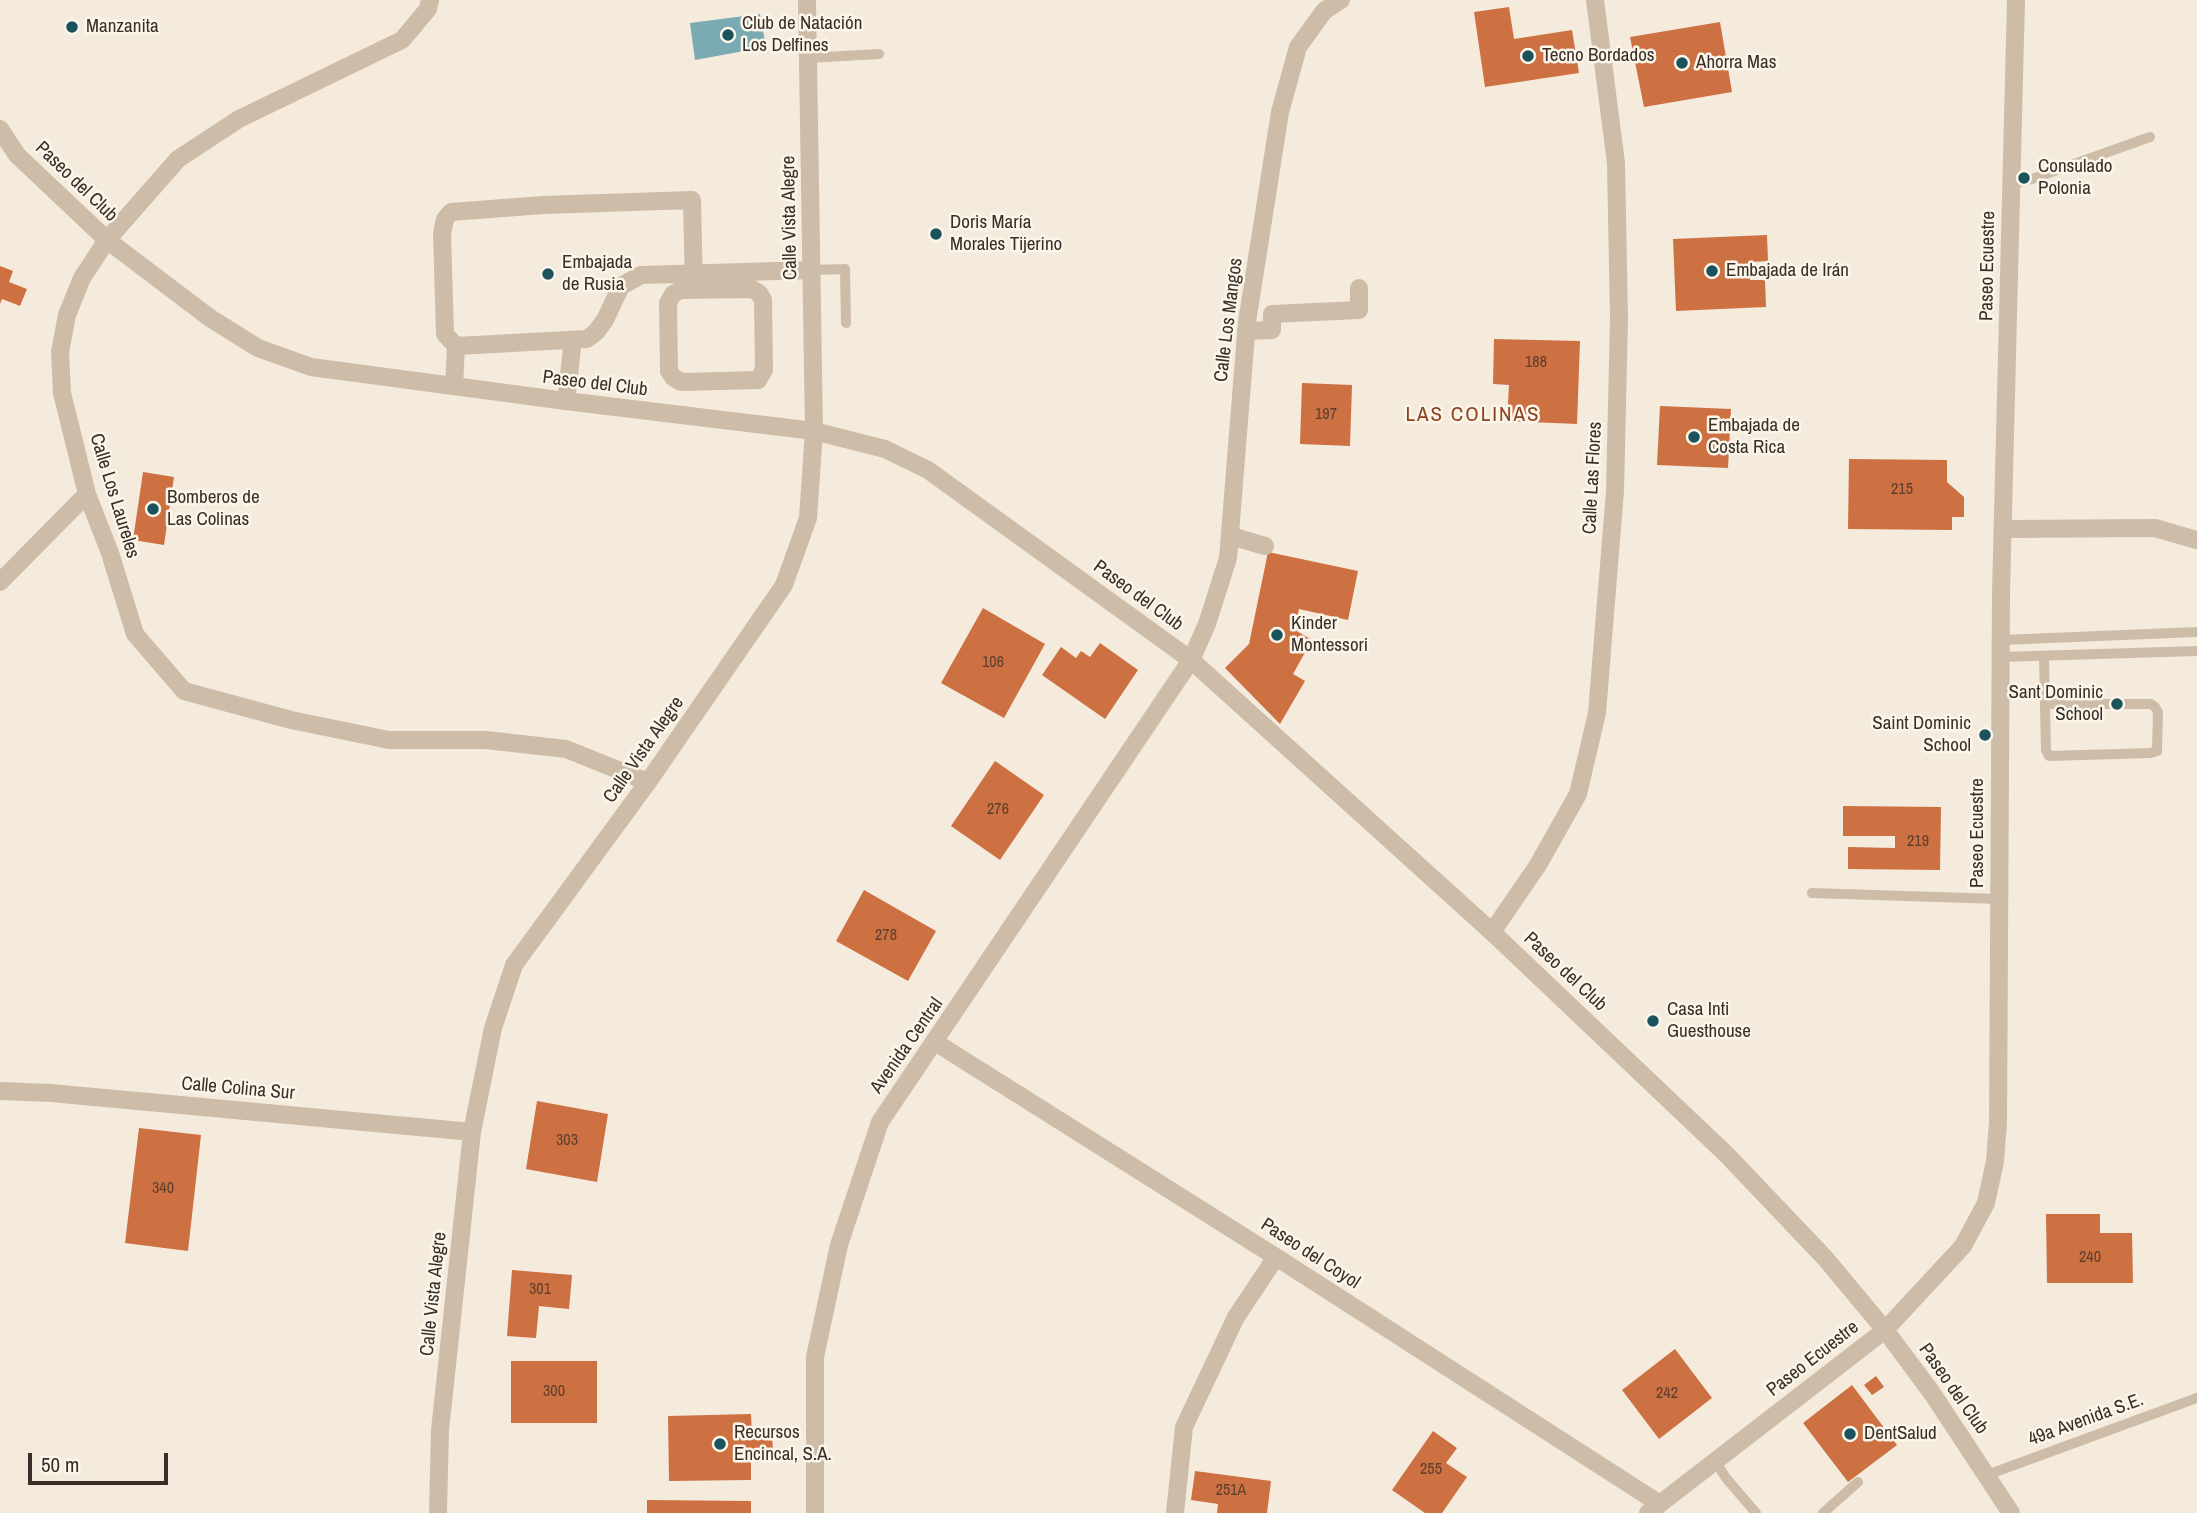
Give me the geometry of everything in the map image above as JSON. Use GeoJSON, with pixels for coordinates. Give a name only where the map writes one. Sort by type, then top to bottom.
{"type":"FeatureCollection","features":[{"type":"Feature","properties":{"kind":"street","name":"Calle Los Laureles"},"geometry":{"type":"LineString","coordinates":[[430,0],[428,9],[402,40],[239,119],[178,159],[107,240],[82,278],[67,315],[60,352],[62,393],[87,494],[110,553],[135,634],[184,691],[291,720],[389,740],[486,740],[566,749],[648,782]]}},
{"type":"Feature","properties":{"kind":"street","name":"Calle Vista Alegre"},"geometry":{"type":"LineString","coordinates":[[438,1513],[440,1430],[472,1132],[493,1028],[514,965],[648,782],[784,585],[808,518],[814,431],[807,0]]}},
{"type":"Feature","properties":{"kind":"street","name":"Calle Los Mangos"},"geometry":{"type":"LineString","coordinates":[[1192,660],[1221,585],[1228,558],[1246,331],[1280,112],[1298,47],[1324,11],[1341,0]]}},
{"type":"Feature","properties":{"kind":"street","name":"Calle Las Flores"},"geometry":{"type":"LineString","coordinates":[[1492,932],[1538,864],[1578,794],[1597,713],[1615,491],[1619,319],[1616,163],[1595,0]]}},
{"type":"Feature","properties":{"kind":"street","name":"Paseo Ecuestre"},"geometry":{"type":"LineString","coordinates":[[1654,1509],[1885,1331],[1963,1246],[1986,1203],[1995,1161],[1998,1123],[2001,649],[2016,0]]}},
{"type":"Feature","properties":{"kind":"street","name":"Paseo del Club"},"geometry":{"type":"LineString","coordinates":[[0,129],[17,155],[107,240],[210,318],[258,348],[311,367],[814,431],[886,449],[928,470],[1192,660],[1492,932],[1727,1155],[1825,1258],[1885,1331],[1932,1393],[2011,1513]]}},
{"type":"Feature","properties":{"kind":"street"},"geometry":{"type":"LineString","coordinates":[[454,386],[456,346],[444,334],[442,234],[445,219],[451,212],[543,205],[692,200],[695,281]]}},
{"type":"Feature","properties":{"kind":"street"},"geometry":{"type":"LineString","coordinates":[[456,346],[587,339],[605,320],[621,286],[641,275],[695,281],[752,289],[759,293],[763,300],[764,370],[758,380],[681,382],[673,377],[669,372],[668,303],[673,294],[695,281],[812,270]]}},
{"type":"Feature","properties":{"kind":"street"},"geometry":{"type":"LineString","coordinates":[[1246,331],[1272,330],[1272,314],[1359,310],[1359,288]]}},
{"type":"Feature","properties":{"kind":"street"},"geometry":{"type":"LineString","coordinates":[[566,401],[573,340]]}},
{"type":"Feature","properties":{"kind":"street"},"geometry":{"type":"LineString","coordinates":[[0,582],[87,494]]}},
{"type":"Feature","properties":{"kind":"street"},"geometry":{"type":"LineString","coordinates":[[2004,529],[2155,528],[2197,540]]}},
{"type":"Feature","properties":{"kind":"street"},"geometry":{"type":"LineString","coordinates":[[1231,536],[1265,546]]}},
{"type":"Feature","properties":{"kind":"street","name":"Avenida Central"},"geometry":{"type":"LineString","coordinates":[[815,1513],[815,1357],[839,1245],[880,1122],[1192,660]]}},
{"type":"Feature","properties":{"kind":"street","name":"Paseo del Coyol"},"geometry":{"type":"LineString","coordinates":[[935,1042],[1276,1257],[1654,1509]]}},
{"type":"Feature","properties":{"kind":"street","name":"Calle Colina Sur"},"geometry":{"type":"LineString","coordinates":[[0,1091],[472,1132]]}},
{"type":"Feature","properties":{"kind":"street"},"geometry":{"type":"LineString","coordinates":[[1175,1513],[1184,1427],[1236,1317],[1276,1257]]}},
{"type":"Feature","properties":{"kind":"lane"},"geometry":{"type":"LineString","coordinates":[[808,58],[879,54]]}},
{"type":"Feature","properties":{"kind":"lane"},"geometry":{"type":"LineString","coordinates":[[2011,184],[2150,137]]}},
{"type":"Feature","properties":{"kind":"lane"},"geometry":{"type":"LineString","coordinates":[[812,270],[845,269],[846,323]]}},
{"type":"Feature","properties":{"kind":"lane"},"geometry":{"type":"LineString","coordinates":[[2001,649],[2120,636],[2197,632]]}},
{"type":"Feature","properties":{"kind":"lane"},"geometry":{"type":"LineString","coordinates":[[2183,633],[2183,651]]}},
{"type":"Feature","properties":{"kind":"lane"},"geometry":{"type":"LineString","coordinates":[[2120,636],[2121,653]]}},
{"type":"Feature","properties":{"kind":"lane"},"geometry":{"type":"LineString","coordinates":[[2001,649],[2044,656],[2197,651]]}},
{"type":"Feature","properties":{"kind":"lane"},"geometry":{"type":"LineString","coordinates":[[2044,656],[2045,704],[2046,750],[2049,756],[2151,754],[2157,751],[2158,712],[2151,704],[2045,704]]}},
{"type":"Feature","properties":{"kind":"lane"},"geometry":{"type":"LineString","coordinates":[[1812,893],[1999,899]]}},
{"type":"Feature","properties":{"kind":"lane","name":"49a Avenida S.E."},"geometry":{"type":"LineString","coordinates":[[1987,1475],[2197,1398]]}},
{"type":"Feature","properties":{"kind":"lane"},"geometry":{"type":"LineString","coordinates":[[1715,1461],[1756,1513]]}},
{"type":"Feature","properties":{"kind":"lane"},"geometry":{"type":"LineString","coordinates":[[1823,1513],[1858,1482]]}},
{"type":"Feature","properties":{"kind":"water","name":"Club de Natación Los Delfines"},"geometry":{"type":"Polygon","coordinates":[[[760,14],[766,47],[695,60],[690,23],[760,14]]]}},
{"type":"Feature","properties":{"kind":"building","name":"Tecno Bordados"},"geometry":{"type":"Polygon","coordinates":[[[1509,7],[1514,39],[1572,30],[1579,73],[1485,87],[1474,12],[1509,7]]]}},
{"type":"Feature","properties":{"kind":"building"},"geometry":{"type":"Polygon","coordinates":[[[1720,22],[1732,92],[1644,107],[1630,37],[1720,22]]]}},
{"type":"Feature","properties":{"kind":"building","name":"Embajada de Irán"},"geometry":{"type":"Polygon","coordinates":[[[1767,235],[1768,261],[1750,262],[1750,280],[1765,280],[1766,307],[1676,311],[1673,239],[1767,235]]]}},
{"type":"Feature","properties":{"kind":"building"},"geometry":{"type":"Polygon","coordinates":[[[0,266],[13,271],[9,282],[27,289],[20,306],[2,299],[0,304],[0,266]]]}},
{"type":"Feature","properties":{"kind":"building"},"geometry":{"type":"Polygon","coordinates":[[[1494,339],[1580,341],[1577,424],[1507,421],[1509,385],[1493,384],[1494,339]]]}},
{"type":"Feature","properties":{"kind":"building"},"geometry":{"type":"Polygon","coordinates":[[[1302,383],[1352,385],[1350,446],[1300,444],[1302,383]]]}},
{"type":"Feature","properties":{"kind":"building","name":"Embajada de Costa Rica"},"geometry":{"type":"Polygon","coordinates":[[[1660,406],[1731,409],[1728,468],[1657,465],[1660,406]]]}},
{"type":"Feature","properties":{"kind":"building"},"geometry":{"type":"Polygon","coordinates":[[[1849,459],[1947,460],[1947,482],[1964,497],[1964,517],[1952,517],[1952,530],[1848,529],[1849,459]]]}},
{"type":"Feature","properties":{"kind":"building","name":"Bomberos de Las Colinas"},"geometry":{"type":"Polygon","coordinates":[[[143,472],[174,477],[164,545],[133,540],[143,472]]]}},
{"type":"Feature","properties":{"kind":"building","name":"Kinder Montessori"},"geometry":{"type":"Polygon","coordinates":[[[1268,552],[1358,571],[1348,620],[1299,609],[1295,630],[1312,640],[1293,674],[1305,681],[1280,724],[1225,668],[1249,644],[1268,552]]]}},
{"type":"Feature","properties":{"kind":"building"},"geometry":{"type":"Polygon","coordinates":[[[983,608],[1045,644],[1004,718],[941,683],[983,608]]]}},
{"type":"Feature","properties":{"kind":"building"},"geometry":{"type":"Polygon","coordinates":[[[1100,643],[1138,670],[1105,719],[1042,675],[1061,647],[1076,658],[1081,651],[1090,657],[1100,643]]]}},
{"type":"Feature","properties":{"kind":"building"},"geometry":{"type":"Polygon","coordinates":[[[995,761],[1044,795],[1000,860],[951,826],[995,761]]]}},
{"type":"Feature","properties":{"kind":"building"},"geometry":{"type":"Polygon","coordinates":[[[1843,806],[1941,807],[1940,870],[1848,869],[1848,847],[1895,848],[1895,836],[1843,836],[1843,806]]]}},
{"type":"Feature","properties":{"kind":"building"},"geometry":{"type":"Polygon","coordinates":[[[864,890],[936,931],[908,981],[836,941],[864,890]]]}},
{"type":"Feature","properties":{"kind":"building"},"geometry":{"type":"Polygon","coordinates":[[[537,1101],[608,1114],[597,1182],[526,1169],[537,1101]]]}},
{"type":"Feature","properties":{"kind":"building"},"geometry":{"type":"Polygon","coordinates":[[[139,1128],[201,1135],[188,1251],[125,1243],[139,1128]]]}},
{"type":"Feature","properties":{"kind":"building"},"geometry":{"type":"Polygon","coordinates":[[[2046,1214],[2100,1214],[2100,1233],[2132,1233],[2133,1283],[2047,1283],[2046,1214]]]}},
{"type":"Feature","properties":{"kind":"building"},"geometry":{"type":"Polygon","coordinates":[[[512,1270],[572,1275],[569,1309],[539,1306],[536,1338],[507,1336],[512,1270]]]}},
{"type":"Feature","properties":{"kind":"building"},"geometry":{"type":"Polygon","coordinates":[[[1675,1349],[1712,1398],[1659,1439],[1622,1390],[1675,1349]]]}},
{"type":"Feature","properties":{"kind":"building"},"geometry":{"type":"Polygon","coordinates":[[[511,1361],[597,1361],[597,1423],[511,1423],[511,1361]]]}},
{"type":"Feature","properties":{"kind":"building"},"geometry":{"type":"Polygon","coordinates":[[[1876,1376],[1884,1387],[1872,1395],[1864,1385],[1876,1376]]]}},
{"type":"Feature","properties":{"kind":"building","name":"DentSalud"},"geometry":{"type":"Polygon","coordinates":[[[1852,1385],[1897,1445],[1848,1482],[1803,1423],[1852,1385]]]}},
{"type":"Feature","properties":{"kind":"building","name":"Recursos Encincal, S.A."},"geometry":{"type":"Polygon","coordinates":[[[751,1414],[752,1435],[772,1435],[773,1452],[751,1453],[751,1480],[669,1481],[668,1416],[751,1414]]]}},
{"type":"Feature","properties":{"kind":"building"},"geometry":{"type":"Polygon","coordinates":[[[1433,1431],[1457,1448],[1446,1463],[1467,1477],[1442,1513],[1425,1513],[1392,1490],[1433,1431]]]}},
{"type":"Feature","properties":{"kind":"building"},"geometry":{"type":"Polygon","coordinates":[[[1195,1471],[1271,1481],[1267,1513],[1217,1513],[1218,1504],[1191,1500],[1195,1471]]]}},
{"type":"Feature","properties":{"kind":"building"},"geometry":{"type":"Polygon","coordinates":[[[647,1500],[751,1501],[751,1513],[647,1513],[647,1500]]]}},
{"type":"Feature","properties":{"kind":"place","name":"Manzanita"},"geometry":{"type":"Point","coordinates":[72,27]}},
{"type":"Feature","properties":{"kind":"place","name":"Club de Natación Los Delfines"},"geometry":{"type":"Point","coordinates":[728,35]}},
{"type":"Feature","properties":{"kind":"place","name":"Tecno Bordados"},"geometry":{"type":"Point","coordinates":[1528,56]}},
{"type":"Feature","properties":{"kind":"place","name":"Ahorra Mas"},"geometry":{"type":"Point","coordinates":[1682,63]}},
{"type":"Feature","properties":{"kind":"place","name":"Consulado Polonia"},"geometry":{"type":"Point","coordinates":[2024,178]}},
{"type":"Feature","properties":{"kind":"place","name":"Doris María Morales Tijerino"},"geometry":{"type":"Point","coordinates":[936,234]}},
{"type":"Feature","properties":{"kind":"place","name":"Embajada de Irán"},"geometry":{"type":"Point","coordinates":[1712,271]}},
{"type":"Feature","properties":{"kind":"place","name":"Embajada de Rusia"},"geometry":{"type":"Point","coordinates":[548,274]}},
{"type":"Feature","properties":{"kind":"place","name":"Embajada de Costa Rica"},"geometry":{"type":"Point","coordinates":[1694,437]}},
{"type":"Feature","properties":{"kind":"place","name":"Bomberos de Las Colinas"},"geometry":{"type":"Point","coordinates":[153,509]}},
{"type":"Feature","properties":{"kind":"place","name":"Kinder Montessori"},"geometry":{"type":"Point","coordinates":[1277,635]}},
{"type":"Feature","properties":{"kind":"place","name":"Sant Dominic School"},"geometry":{"type":"Point","coordinates":[2117,704]}},
{"type":"Feature","properties":{"kind":"place","name":"Saint Dominic School"},"geometry":{"type":"Point","coordinates":[1985,735]}},
{"type":"Feature","properties":{"kind":"place","name":"Casa Inti Guesthouse"},"geometry":{"type":"Point","coordinates":[1653,1021]}},
{"type":"Feature","properties":{"kind":"place","name":"DentSalud"},"geometry":{"type":"Point","coordinates":[1850,1434]}},
{"type":"Feature","properties":{"kind":"place","name":"Recursos Encincal, S.A."},"geometry":{"type":"Point","coordinates":[720,1444]}},
{"type":"Feature","properties":{"kind":"district","name":"LAS COLINAS"},"geometry":{"type":"Point","coordinates":[1473,415]}}]}
